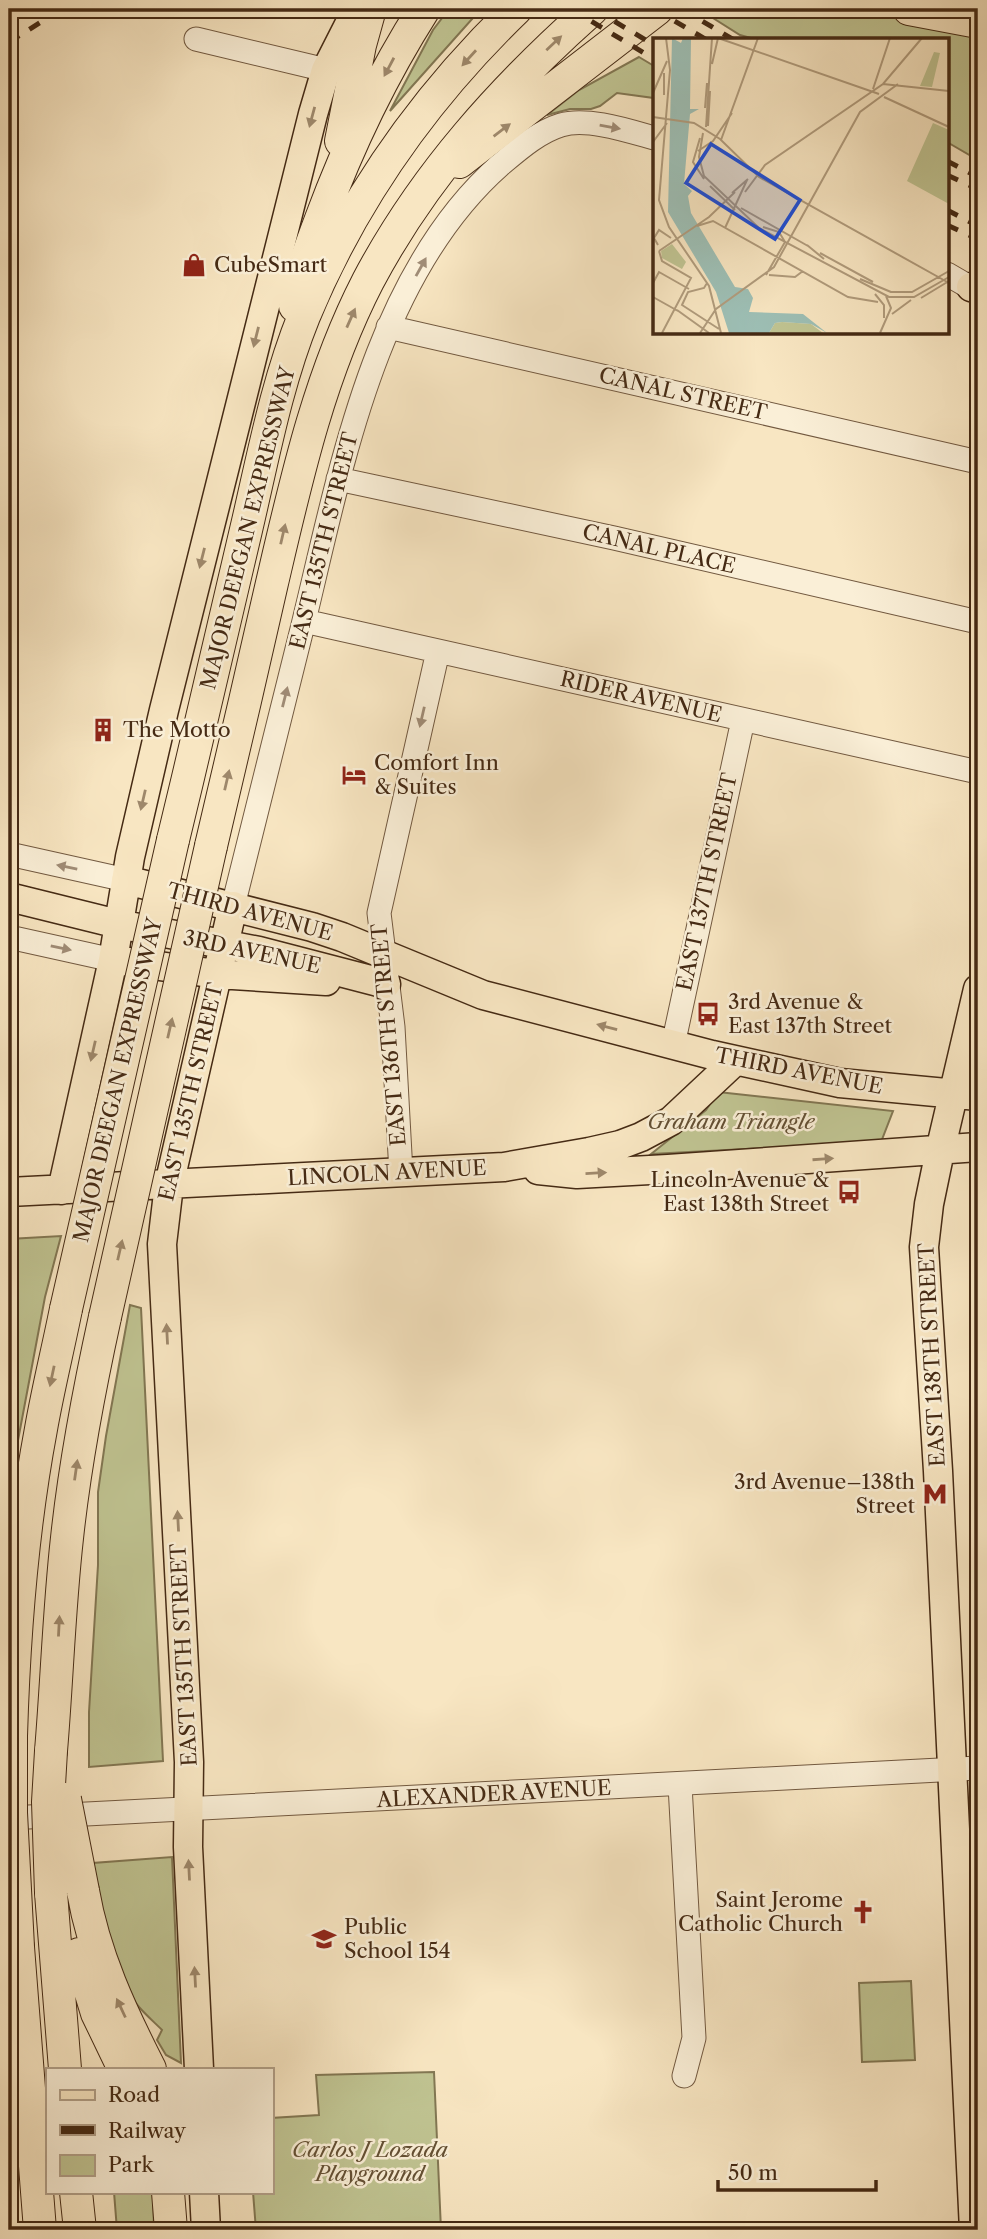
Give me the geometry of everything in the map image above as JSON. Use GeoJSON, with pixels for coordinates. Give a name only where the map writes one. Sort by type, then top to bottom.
{"type":"FeatureCollection","features":[{"type":"Feature","properties":{"kind":"highway"},"geometry":{"type":"LineString","coordinates":[[331,194],[360,45],[370,9]]}},
{"type":"Feature","properties":{"kind":"highway"},"geometry":{"type":"LineString","coordinates":[[285,369],[299,278],[331,194],[385,75],[424,9]]}},
{"type":"Feature","properties":{"kind":"highway","name":"MAJOR DEEGAN EXPRESSWAY"},"geometry":{"type":"LineString","coordinates":[[40,2230],[18,1947],[11,1813],[11,1736],[16,1623],[40,1430],[173,840],[265,444],[285,369],[320,282],[375,181],[444,85],[516,9]]}},
{"type":"Feature","properties":{"kind":"highway","name":"MAJOR DEEGAN EXPRESSWAY"},"geometry":{"type":"LineString","coordinates":[[65,2068],[68,1892],[48,1802],[56,1751],[55,1694],[59,1615],[67,1537],[90,1387],[105,1317],[211,846],[310,426],[338,346],[368,282],[427,185],[502,94],[592,9]]}},
{"type":"Feature","properties":{"kind":"highway"},"geometry":{"type":"LineString","coordinates":[[427,185],[657,9]]}},
{"type":"Feature","properties":{"kind":"highway"},"geometry":{"type":"LineString","coordinates":[[622,37],[673,9]]}},
{"type":"Feature","properties":{"kind":"highway"},"geometry":{"type":"LineString","coordinates":[[909,9],[978,22]]}},
{"type":"Feature","properties":{"kind":"highway"},"geometry":{"type":"LineString","coordinates":[[56,1751],[65,1799],[68,1892],[74,1928],[86,1981],[97,2013],[124,2068]]}},
{"type":"Feature","properties":{"kind":"highway"},"geometry":{"type":"LineString","coordinates":[[68,1892],[90,1928],[104,1969],[150,2068]]}},
{"type":"Feature","properties":{"kind":"highway"},"geometry":{"type":"LineString","coordinates":[[9,2006],[18,1947]]}},
{"type":"Feature","properties":{"kind":"highway"},"geometry":{"type":"LineString","coordinates":[[76,2194],[80,2230]]}},
{"type":"Feature","properties":{"kind":"highway"},"geometry":{"type":"LineString","coordinates":[[168,2194],[171,2230]]}},
{"type":"Feature","properties":{"kind":"main road"},"geometry":{"type":"LineString","coordinates":[[62,1190],[167,696],[233,430],[313,114],[326,70],[356,9]]}},
{"type":"Feature","properties":{"kind":"main road","name":"THIRD AVENUE"},"geometry":{"type":"LineString","coordinates":[[126,880],[342,936],[483,995],[735,1061],[840,1083],[966,1096]]}},
{"type":"Feature","properties":{"kind":"main road","name":"3RD AVENUE"},"geometry":{"type":"LineString","coordinates":[[9,897],[118,924],[259,951],[386,984]]}},
{"type":"Feature","properties":{"kind":"main road","name":"EAST 135TH STREET"},"geometry":{"type":"LineString","coordinates":[[199,2068],[188,1847],[189,1749],[162,1244],[169,1185],[233,906]]}},
{"type":"Feature","properties":{"kind":"main road","name":"THIRD AVENUE"},"geometry":{"type":"LineString","coordinates":[[113,960],[217,974],[386,984],[483,995]]}},
{"type":"Feature","properties":{"kind":"main road","name":"EAST 138TH STREET"},"geometry":{"type":"LineString","coordinates":[[974,2230],[965,1769],[938,1471],[924,1269],[926,1225],[940,1151],[966,1096],[978,989]]}},
{"type":"Feature","properties":{"kind":"main road","name":"LINCOLN AVENUE"},"geometry":{"type":"LineString","coordinates":[[9,1192],[503,1167],[605,1149],[641,1137],[671,1121],[735,1061]]}},
{"type":"Feature","properties":{"kind":"main road"},"geometry":{"type":"LineString","coordinates":[[503,1167],[577,1174],[978,1147]]}},
{"type":"Feature","properties":{"kind":"main road"},"geometry":{"type":"LineString","coordinates":[[204,2194],[206,2230]]}},
{"type":"Feature","properties":{"kind":"street"},"geometry":{"type":"LineString","coordinates":[[196,39],[326,70]]}},
{"type":"Feature","properties":{"kind":"street","name":"EAST 135TH STREET"},"geometry":{"type":"LineString","coordinates":[[233,906],[348,437],[388,327],[429,251],[469,196],[490,174],[538,136],[564,124],[599,125],[653,138]]}},
{"type":"Feature","properties":{"kind":"street","name":"CANAL STREET"},"geometry":{"type":"LineString","coordinates":[[388,327],[978,462]]}},
{"type":"Feature","properties":{"kind":"street","name":"CANAL PLACE"},"geometry":{"type":"LineString","coordinates":[[338,479],[614,538],[978,622]]}},
{"type":"Feature","properties":{"kind":"street","name":"RIDER AVENUE"},"geometry":{"type":"LineString","coordinates":[[304,621],[978,772]]}},
{"type":"Feature","properties":{"kind":"street","name":"EAST 136TH STREET"},"geometry":{"type":"LineString","coordinates":[[401,1173],[393,1027],[379,914],[438,651]]}},
{"type":"Feature","properties":{"kind":"street","name":"EAST 137TH STREET"},"geometry":{"type":"LineString","coordinates":[[673,1045],[743,719]]}},
{"type":"Feature","properties":{"kind":"street","name":"THIRD AVENUE"},"geometry":{"type":"LineString","coordinates":[[9,854],[126,880]]}},
{"type":"Feature","properties":{"kind":"street","name":"THIRD AVENUE"},"geometry":{"type":"LineString","coordinates":[[9,937],[113,960]]}},
{"type":"Feature","properties":{"kind":"street","name":"ALEXANDER AVENUE"},"geometry":{"type":"LineString","coordinates":[[9,1818],[965,1769]]}},
{"type":"Feature","properties":{"kind":"street"},"geometry":{"type":"LineString","coordinates":[[680,1784],[694,2038],[684,2076]]}},
{"type":"Feature","properties":{"kind":"green space"},"geometry":{"type":"Polygon","coordinates":[[[449,9],[481,9],[390,111],[433,30],[449,9]]]}},
{"type":"Feature","properties":{"kind":"green space"},"geometry":{"type":"Polygon","coordinates":[[[715,9],[847,9],[978,33],[978,160],[948,143],[948,38],[751,38],[740,35],[705,13],[715,9]]]}},
{"type":"Feature","properties":{"kind":"green space"},"geometry":{"type":"Polygon","coordinates":[[[639,57],[653,65],[653,98],[617,93],[600,106],[591,109],[570,109],[547,115],[579,90],[639,57]]]}},
{"type":"Feature","properties":{"kind":"green space","name":"Graham Triangle"},"geometry":{"type":"Polygon","coordinates":[[[718,1092],[893,1111],[881,1142],[651,1154],[706,1110],[718,1092]]]}},
{"type":"Feature","properties":{"kind":"green space"},"geometry":{"type":"Polygon","coordinates":[[[61,1236],[45,1297],[9,1488],[9,1239],[61,1236]]]}},
{"type":"Feature","properties":{"kind":"green space"},"geometry":{"type":"Polygon","coordinates":[[[130,1305],[141,1308],[163,1761],[89,1767],[89,1712],[98,1565],[98,1492],[130,1305]]]}},
{"type":"Feature","properties":{"kind":"green space"},"geometry":{"type":"Polygon","coordinates":[[[172,1857],[181,2063],[166,2055],[157,2040],[162,2030],[139,2007],[119,1975],[106,1938],[93,1863],[172,1857]]]}},
{"type":"Feature","properties":{"kind":"green space"},"geometry":{"type":"Polygon","coordinates":[[[911,1981],[915,2060],[862,2062],[859,1983],[911,1981]]]}},
{"type":"Feature","properties":{"kind":"green space","name":"Carlos J Lozada Playground"},"geometry":{"type":"Polygon","coordinates":[[[434,2072],[441,2230],[256,2230],[253,2194],[273,2194],[273,2118],[319,2115],[316,2075],[434,2072]]]}},
{"type":"Feature","properties":{"kind":"green space"},"geometry":{"type":"Polygon","coordinates":[[[114,2194],[153,2194],[154,2230],[117,2230],[114,2194]]]}},
{"type":"Feature","properties":{"kind":"railway"},"geometry":{"type":"LineString","coordinates":[[9,42],[62,9]]}},
{"type":"Feature","properties":{"kind":"railway"},"geometry":{"type":"LineString","coordinates":[[571,9],[653,58]]}},
{"type":"Feature","properties":{"kind":"railway"},"geometry":{"type":"LineString","coordinates":[[594,9],[653,44]]}},
{"type":"Feature","properties":{"kind":"railway"},"geometry":{"type":"LineString","coordinates":[[654,9],[704,38]]}},
{"type":"Feature","properties":{"kind":"railway"},"geometry":{"type":"LineString","coordinates":[[682,9],[731,38]]}},
{"type":"Feature","properties":{"kind":"railway"},"geometry":{"type":"LineString","coordinates":[[948,162],[978,177]]}},
{"type":"Feature","properties":{"kind":"railway"},"geometry":{"type":"LineString","coordinates":[[948,175],[978,189]]}},
{"type":"Feature","properties":{"kind":"railway"},"geometry":{"type":"LineString","coordinates":[[948,211],[978,226]]}},
{"type":"Feature","properties":{"kind":"railway"},"geometry":{"type":"LineString","coordinates":[[948,225],[978,239]]}},
{"type":"Feature","properties":{"kind":"place","name":"CubeSmart"},"geometry":{"type":"Point","coordinates":[194,265]}},
{"type":"Feature","properties":{"kind":"place","name":"The Motto"},"geometry":{"type":"Point","coordinates":[103,730]}},
{"type":"Feature","properties":{"kind":"place","name":"Comfort Inn & Suites"},"geometry":{"type":"Point","coordinates":[354,775]}},
{"type":"Feature","properties":{"kind":"place","name":"3rd Avenue & East 137th Street"},"geometry":{"type":"Point","coordinates":[708,1014]}},
{"type":"Feature","properties":{"kind":"place","name":"Lincoln Avenue & East 138th Street"},"geometry":{"type":"Point","coordinates":[849,1192]}},
{"type":"Feature","properties":{"kind":"place","name":"3rd Avenue–138th Street"},"geometry":{"type":"Point","coordinates":[935,1494]}},
{"type":"Feature","properties":{"kind":"place","name":"Saint Jerome Catholic Church"},"geometry":{"type":"Point","coordinates":[863,1912]}},
{"type":"Feature","properties":{"kind":"place","name":"Public School 154"},"geometry":{"type":"Point","coordinates":[324,1939]}}]}
